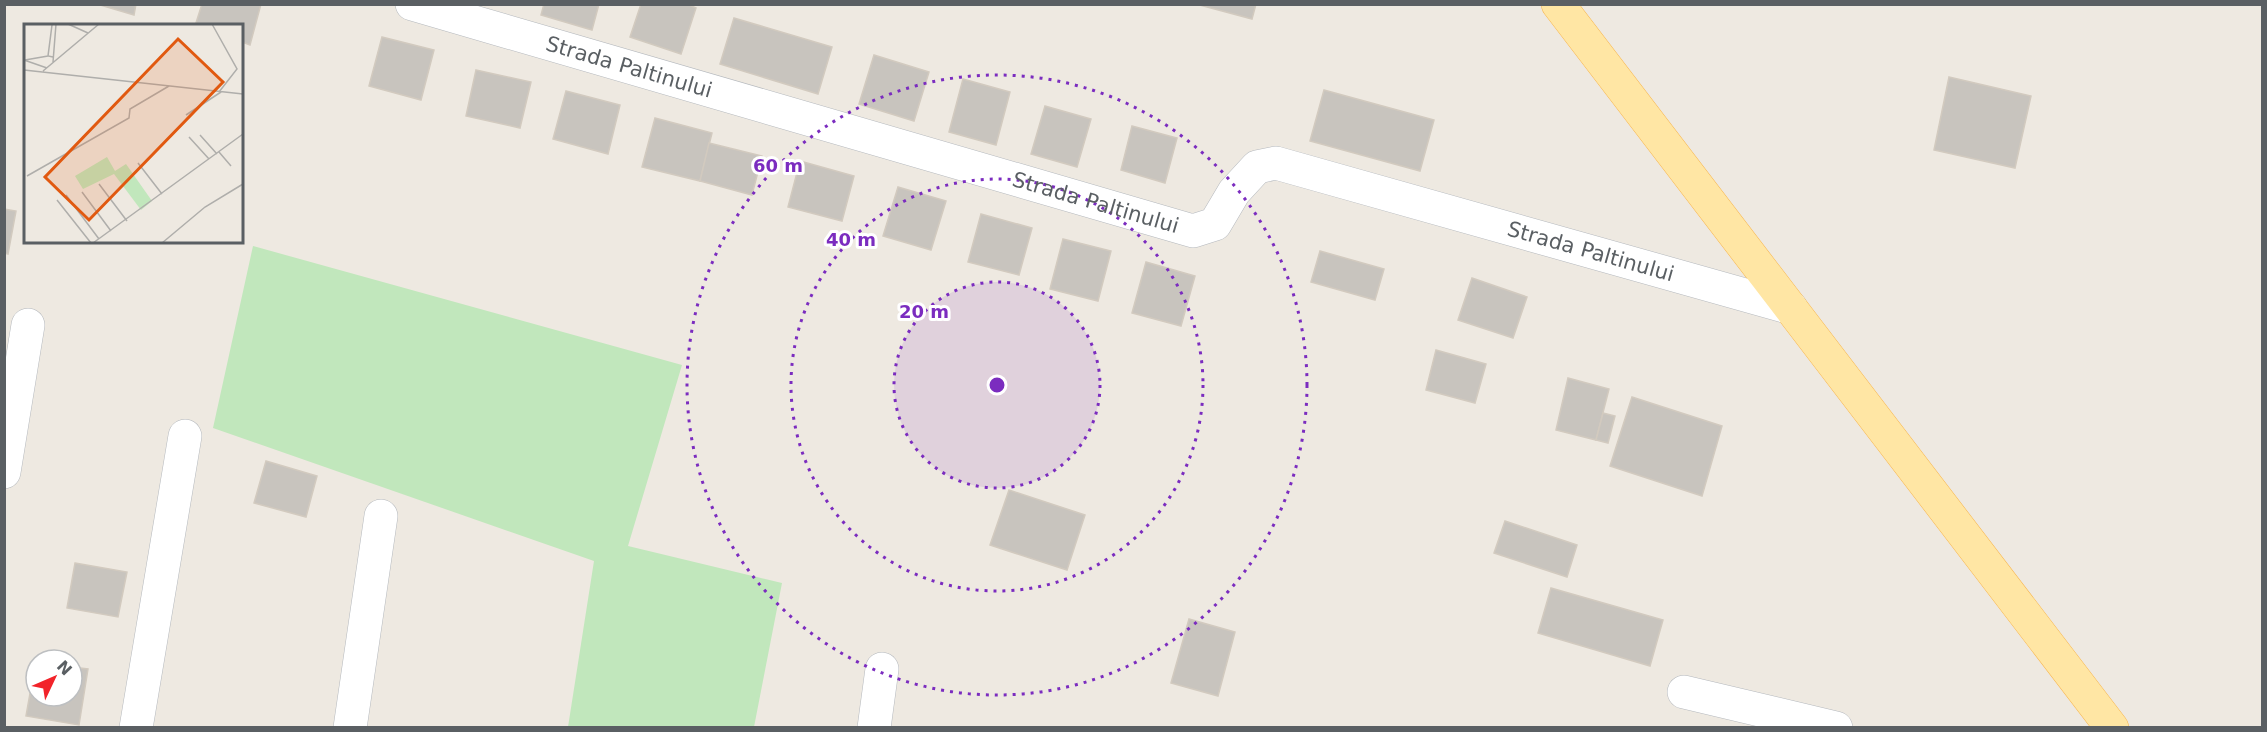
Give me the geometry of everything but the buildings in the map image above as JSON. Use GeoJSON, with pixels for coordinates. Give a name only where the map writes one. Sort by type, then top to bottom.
{"type":"FeatureCollection","features":[{"type":"Feature","properties":{"kind":"main road"},"geometry":{"type":"LineString","coordinates":[[1557,4],[2112,728]]}},
{"type":"Feature","properties":{"kind":"street","name":"Strada Paltinului"},"geometry":{"type":"LineString","coordinates":[[412,4],[1193,231],[1215,224],[1234,192],[1257,167],[1276,164],[1791,308]]}},
{"type":"Feature","properties":{"kind":"street"},"geometry":{"type":"LineString","coordinates":[[4,472],[28,325]]}},
{"type":"Feature","properties":{"kind":"street"},"geometry":{"type":"LineString","coordinates":[[136,728],[185,436]]}},
{"type":"Feature","properties":{"kind":"street"},"geometry":{"type":"LineString","coordinates":[[350,728],[381,516]]}},
{"type":"Feature","properties":{"kind":"street"},"geometry":{"type":"LineString","coordinates":[[874,728],[882,669]]}},
{"type":"Feature","properties":{"kind":"street"},"geometry":{"type":"LineString","coordinates":[[1684,693],[1836,728]]}},
{"type":"Feature","properties":{"kind":"green space"},"geometry":{"type":"Polygon","coordinates":[[[253,246],[682,365],[628,546],[782,583],[754,727],[568,727],[594,561],[213,428],[253,246]]]}}]}
